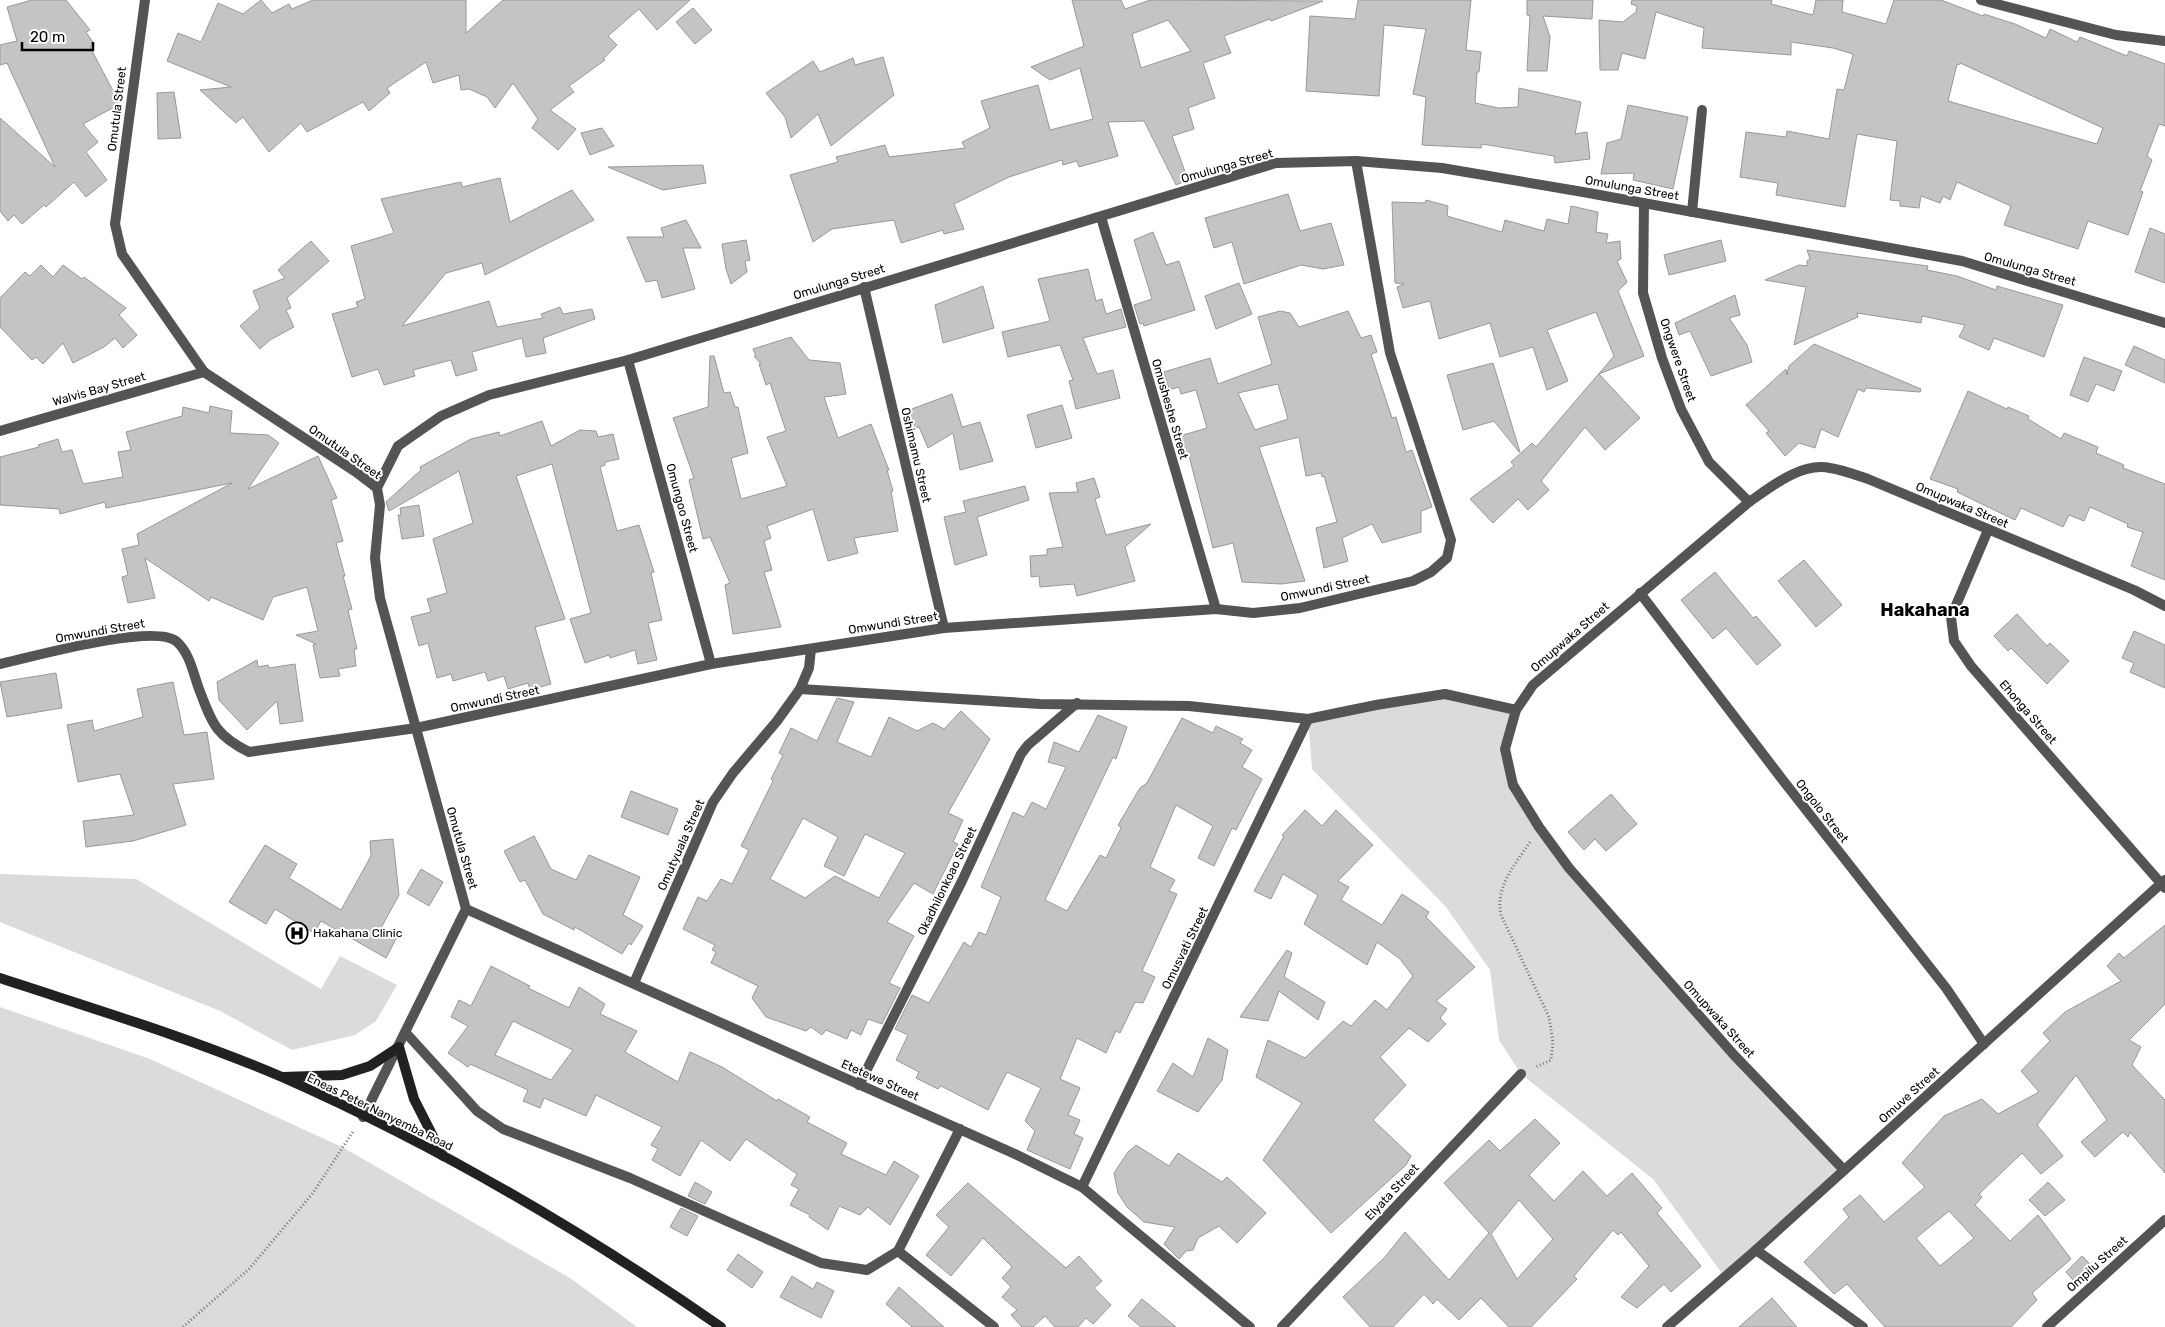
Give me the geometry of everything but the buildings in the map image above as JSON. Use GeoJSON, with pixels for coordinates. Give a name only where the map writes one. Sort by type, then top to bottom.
{"type":"FeatureCollection","features":[{"type":"Feature","properties":{"kind":"main road","name":"Eneas Peter Nanyemba Road"},"geometry":{"type":"LineString","coordinates":[[0,978],[174,1036],[282,1077],[443,1156],[644,1274],[721,1327]]}},
{"type":"Feature","properties":{"kind":"main road"},"geometry":{"type":"LineString","coordinates":[[282,1077],[342,1075],[370,1066],[398,1047],[414,1099],[443,1156]]}},
{"type":"Feature","properties":{"kind":"street","name":"Omutula Street"},"geometry":{"type":"LineString","coordinates":[[145,0],[115,224],[122,254],[204,372],[356,472],[377,488],[380,505],[375,558],[380,598],[466,909],[363,1117]]}},
{"type":"Feature","properties":{"kind":"street"},"geometry":{"type":"LineString","coordinates":[[1981,0],[2116,35],[2165,41]]}},
{"type":"Feature","properties":{"kind":"street"},"geometry":{"type":"LineString","coordinates":[[1692,212],[1702,110]]}},
{"type":"Feature","properties":{"kind":"street","name":"Omulunga Street"},"geometry":{"type":"LineString","coordinates":[[377,488],[398,446],[441,416],[489,395],[628,360],[1276,163],[1356,161],[1442,168],[1644,203],[1962,261],[2165,323]]}},
{"type":"Feature","properties":{"kind":"street","name":"Omwundi Street"},"geometry":{"type":"LineString","coordinates":[[0,664],[108,640],[153,634],[175,640],[187,655],[211,722],[229,742],[249,752],[416,728],[711,664],[944,628],[1216,609],[1253,613],[1300,608],[1413,581],[1431,572],[1448,558],[1451,540],[1390,353],[1356,161]]}},
{"type":"Feature","properties":{"kind":"street","name":"Ongwere Street"},"geometry":{"type":"LineString","coordinates":[[1644,203],[1643,293],[1662,358],[1681,409],[1709,462],[1749,502]]}},
{"type":"Feature","properties":{"kind":"street","name":"Omusheshe Street"},"geometry":{"type":"LineString","coordinates":[[1101,217],[1216,609]]}},
{"type":"Feature","properties":{"kind":"street","name":"Oshimamu Street"},"geometry":{"type":"LineString","coordinates":[[864,287],[944,628]]}},
{"type":"Feature","properties":{"kind":"street","name":"Omungoo Street"},"geometry":{"type":"LineString","coordinates":[[628,360],[711,664]]}},
{"type":"Feature","properties":{"kind":"street","name":"Walvis Bay Street"},"geometry":{"type":"LineString","coordinates":[[0,431],[204,372]]}},
{"type":"Feature","properties":{"kind":"street","name":"Omupwaka Street"},"geometry":{"type":"LineString","coordinates":[[1844,1170],[1721,1040],[1569,868],[1539,827],[1512,785],[1504,749],[1516,710],[1533,684],[1749,502],[1788,477],[1803,471],[1828,467],[1868,479],[2126,586],[2165,606]]}},
{"type":"Feature","properties":{"kind":"street","name":"Ehonga Street"},"geometry":{"type":"LineString","coordinates":[[1988,530],[1952,617],[1954,641],[1971,666],[2164,884]]}},
{"type":"Feature","properties":{"kind":"street","name":"Ongolo Street"},"geometry":{"type":"LineString","coordinates":[[1640,593],[1784,783],[1946,988],[1984,1044]]}},
{"type":"Feature","properties":{"kind":"street","name":"Omutyuala Street"},"geometry":{"type":"LineString","coordinates":[[634,983],[713,802],[800,689],[809,668],[811,649]]}},
{"type":"Feature","properties":{"kind":"street"},"geometry":{"type":"LineString","coordinates":[[800,689],[969,701],[1188,706],[1308,719],[1445,694],[1516,710]]}},
{"type":"Feature","properties":{"kind":"street","name":"Okadhilonkoao Street"},"geometry":{"type":"LineString","coordinates":[[860,1085],[962,881],[1021,754],[1077,703]]}},
{"type":"Feature","properties":{"kind":"street","name":"Omusvati Street"},"geometry":{"type":"LineString","coordinates":[[1082,1187],[1308,719]]}},
{"type":"Feature","properties":{"kind":"street","name":"Omuve Street"},"geometry":{"type":"LineString","coordinates":[[1667,1327],[1756,1250],[2164,884]]}},
{"type":"Feature","properties":{"kind":"street","name":"Etetewe Street"},"geometry":{"type":"LineString","coordinates":[[466,909],[960,1129],[1082,1187],[1250,1327]]}},
{"type":"Feature","properties":{"kind":"street"},"geometry":{"type":"LineString","coordinates":[[406,1033],[471,1105],[503,1129],[630,1178],[821,1263],[867,1270],[898,1251],[960,1129]]}},
{"type":"Feature","properties":{"kind":"street","name":"Elyata Street"},"geometry":{"type":"LineString","coordinates":[[1282,1327],[1521,1074]]}},
{"type":"Feature","properties":{"kind":"street","name":"Ompilu Street"},"geometry":{"type":"LineString","coordinates":[[2047,1327],[2165,1220]]}},
{"type":"Feature","properties":{"kind":"street"},"geometry":{"type":"LineString","coordinates":[[1756,1250],[1863,1327]]}},
{"type":"Feature","properties":{"kind":"street"},"geometry":{"type":"LineString","coordinates":[[898,1251],[994,1327]]}},
{"type":"Feature","properties":{"kind":"path"},"geometry":{"type":"LineString","coordinates":[[1521,1074],[1551,1060],[1552,1042],[1549,1017],[1501,914],[1498,901],[1502,887],[1539,827]]}},
{"type":"Feature","properties":{"kind":"path"},"geometry":{"type":"LineString","coordinates":[[183,1327],[249,1269],[307,1201],[363,1117]]}},
{"type":"Feature","properties":{"kind":"shaded area"},"geometry":{"type":"Polygon","coordinates":[[[1445,694],[1516,710],[1505,749],[1513,785],[1569,868],[1844,1170],[1724,1276],[1653,1179],[1521,1074],[1499,1040],[1490,970],[1446,907],[1312,769],[1308,719],[1445,694]]]}},
{"type":"Feature","properties":{"kind":"shaded area"},"geometry":{"type":"Polygon","coordinates":[[[0,874],[136,879],[321,989],[340,956],[397,985],[376,1021],[355,1035],[292,1050],[220,1011],[0,922],[0,874]]]}},
{"type":"Feature","properties":{"kind":"shaded area"},"geometry":{"type":"Polygon","coordinates":[[[0,1007],[150,1059],[342,1147],[570,1278],[637,1327],[0,1327],[0,1007]]]}},
{"type":"Feature","properties":{"kind":"place","name":"Hakahana Clinic"},"geometry":{"type":"Point","coordinates":[297,933]}},
{"type":"Feature","properties":{"kind":"district","name":"Hakahana"},"geometry":{"type":"Point","coordinates":[1925,610]}}]}
